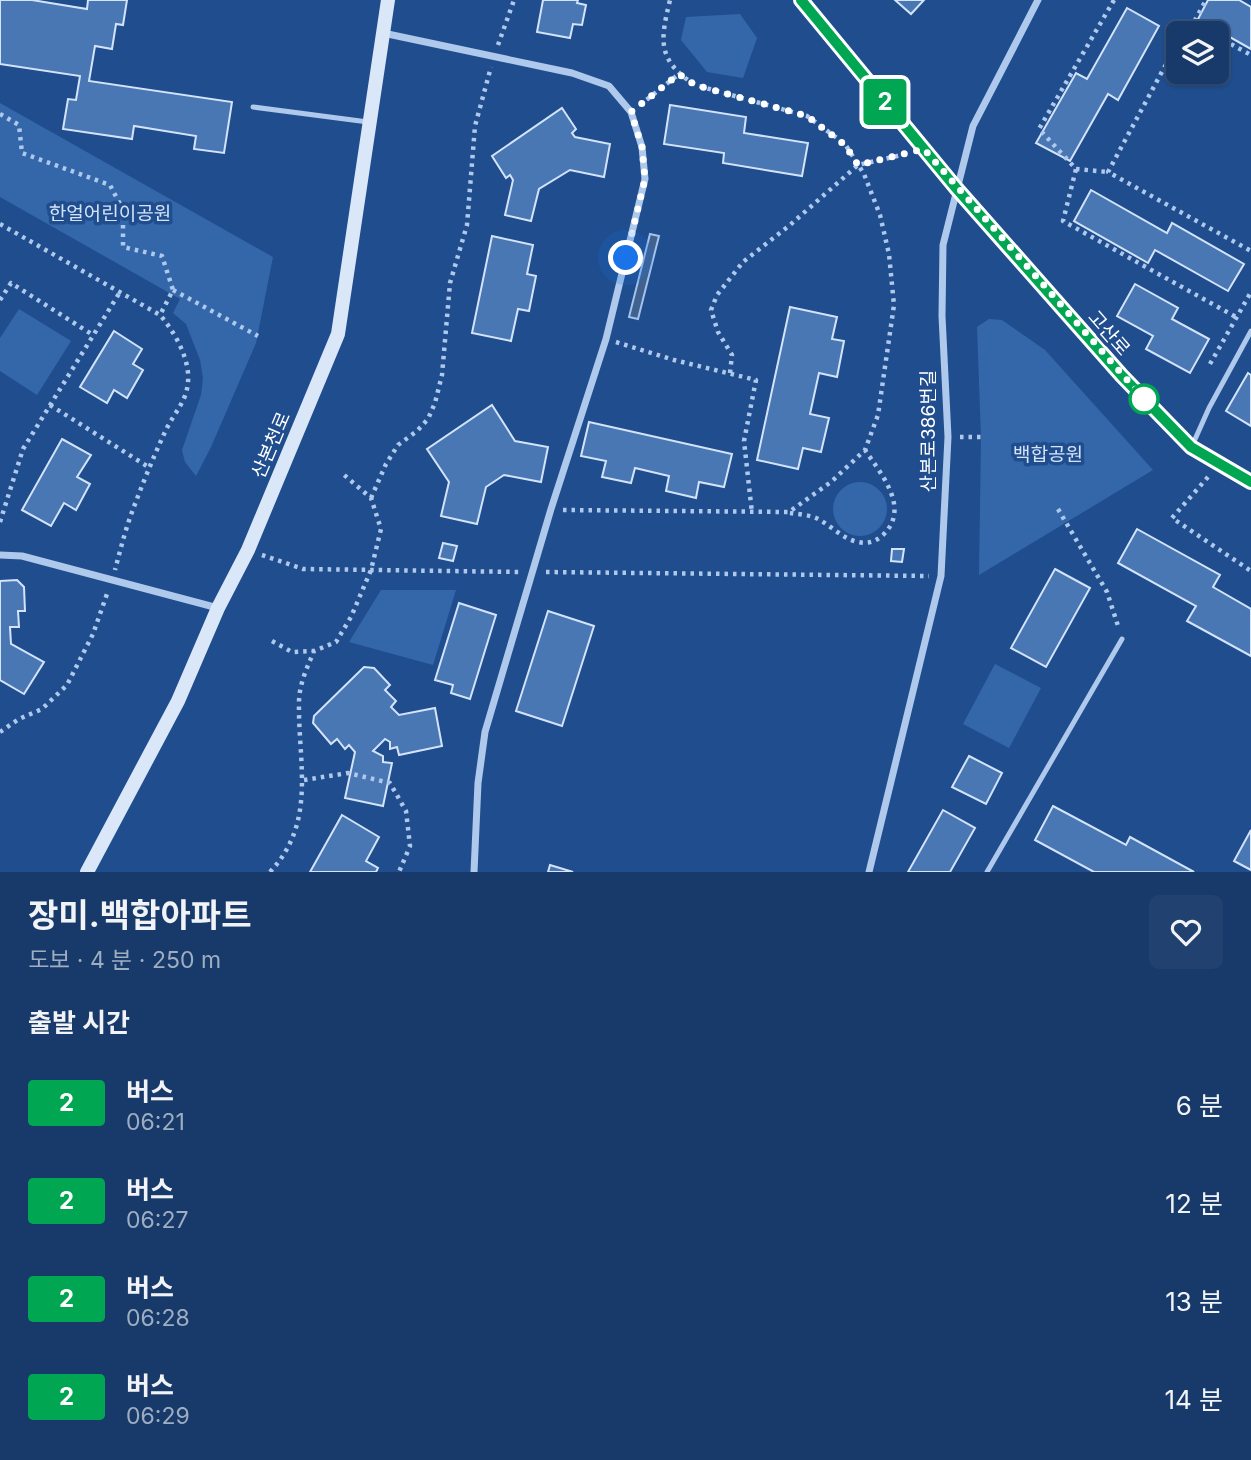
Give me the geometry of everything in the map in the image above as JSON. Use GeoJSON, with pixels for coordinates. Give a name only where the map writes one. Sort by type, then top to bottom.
{"type":"FeatureCollection","features":[{"type":"Feature","properties":{"kind":"street","name":"산본천로"},"geometry":{"type":"LineString","coordinates":[[87,872],[178,701],[218,608],[247,550],[338,334],[388,0]]}},
{"type":"Feature","properties":{"kind":"street"},"geometry":{"type":"LineString","coordinates":[[801,0],[956,188]]}},
{"type":"Feature","properties":{"kind":"street","name":"산본로386번길"},"geometry":{"type":"LineString","coordinates":[[869,872],[941,576],[948,437],[942,316],[943,245],[973,126],[1038,0]]}},
{"type":"Feature","properties":{"kind":"street"},"geometry":{"type":"LineString","coordinates":[[383,33],[572,73],[609,86],[631,112],[642,147],[645,179],[606,339],[551,509],[485,732],[478,783],[474,872]]}},
{"type":"Feature","properties":{"kind":"street","name":"고산로"},"geometry":{"type":"LineString","coordinates":[[956,188],[1122,376],[1191,447],[1251,482]]}},
{"type":"Feature","properties":{"kind":"street"},"geometry":{"type":"LineString","coordinates":[[0,555],[22,556],[218,608]]}},
{"type":"Feature","properties":{"kind":"lane"},"geometry":{"type":"LineString","coordinates":[[253,107],[368,122]]}},
{"type":"Feature","properties":{"kind":"lane"},"geometry":{"type":"LineString","coordinates":[[1191,447],[1251,331]]}},
{"type":"Feature","properties":{"kind":"lane"},"geometry":{"type":"LineString","coordinates":[[987,872],[1122,639]]}},
{"type":"Feature","properties":{"kind":"path"},"geometry":{"type":"LineString","coordinates":[[371,498],[398,445],[428,419],[435,404],[442,375],[450,282],[467,225],[475,125],[514,0]]}},
{"type":"Feature","properties":{"kind":"path"},"geometry":{"type":"LineString","coordinates":[[670,0],[665,19],[664,51],[679,74],[695,85],[807,116],[845,145],[858,165],[880,215],[889,254],[894,305],[878,415],[864,450],[831,482],[789,512]]}},
{"type":"Feature","properties":{"kind":"path"},"geometry":{"type":"LineString","coordinates":[[1114,0],[1039,129],[1076,169],[1108,172],[1251,251]]}},
{"type":"Feature","properties":{"kind":"path"},"geometry":{"type":"LineString","coordinates":[[1195,21],[1206,0]]}},
{"type":"Feature","properties":{"kind":"path"},"geometry":{"type":"LineString","coordinates":[[1229,43],[1251,55]]}},
{"type":"Feature","properties":{"kind":"path"},"geometry":{"type":"LineString","coordinates":[[1108,172],[1166,64]]}},
{"type":"Feature","properties":{"kind":"path"},"geometry":{"type":"LineString","coordinates":[[631,112],[679,74]]}},
{"type":"Feature","properties":{"kind":"path"},"geometry":{"type":"LineString","coordinates":[[0,114],[19,125],[22,153],[110,185],[123,210],[123,247],[162,256],[173,290],[258,336]]}},
{"type":"Feature","properties":{"kind":"path"},"geometry":{"type":"LineString","coordinates":[[730,373],[732,355],[718,332],[711,310],[717,295],[743,262],[858,165],[924,149]]}},
{"type":"Feature","properties":{"kind":"path"},"geometry":{"type":"LineString","coordinates":[[1076,169],[1063,221],[1236,317]]}},
{"type":"Feature","properties":{"kind":"path"},"geometry":{"type":"LineString","coordinates":[[0,224],[160,315],[172,329],[188,371],[187,394],[167,429],[131,515],[93,634],[67,685],[42,709],[19,719],[0,732]]}},
{"type":"Feature","properties":{"kind":"path"},"geometry":{"type":"LineString","coordinates":[[0,300],[11,283],[93,335]]}},
{"type":"Feature","properties":{"kind":"path"},"geometry":{"type":"LineString","coordinates":[[160,315],[173,290]]}},
{"type":"Feature","properties":{"kind":"path"},"geometry":{"type":"LineString","coordinates":[[0,522],[23,449],[120,292]]}},
{"type":"Feature","properties":{"kind":"path"},"geometry":{"type":"LineString","coordinates":[[1210,364],[1251,292]]}},
{"type":"Feature","properties":{"kind":"path"},"geometry":{"type":"LineString","coordinates":[[606,339],[674,360],[756,380],[744,441],[752,513]]}},
{"type":"Feature","properties":{"kind":"path"},"geometry":{"type":"LineString","coordinates":[[50,405],[151,468]]}},
{"type":"Feature","properties":{"kind":"path"},"geometry":{"type":"LineString","coordinates":[[551,509],[789,512],[815,518],[849,540],[874,542],[892,524],[895,504],[886,479],[864,450]]}},
{"type":"Feature","properties":{"kind":"path"},"geometry":{"type":"LineString","coordinates":[[1219,464],[1172,518],[1251,571]]}},
{"type":"Feature","properties":{"kind":"path"},"geometry":{"type":"LineString","coordinates":[[272,640],[292,652],[314,651],[336,642],[352,617],[371,570],[381,529],[371,498],[344,474]]}},
{"type":"Feature","properties":{"kind":"path"},"geometry":{"type":"LineString","coordinates":[[1058,509],[1107,593],[1122,639]]}},
{"type":"Feature","properties":{"kind":"path"},"geometry":{"type":"LineString","coordinates":[[247,550],[303,569],[941,576]]}},
{"type":"Feature","properties":{"kind":"path"},"geometry":{"type":"LineString","coordinates":[[271,872],[287,854],[300,814],[304,780],[299,701],[303,678],[314,651]]}},
{"type":"Feature","properties":{"kind":"path"},"geometry":{"type":"LineString","coordinates":[[304,780],[348,774],[390,783],[406,811],[410,846],[399,872]]}},
{"type":"Feature","properties":{"kind":"green space"},"geometry":{"type":"Polygon","coordinates":[[[740,14],[757,38],[743,78],[707,72],[681,40],[686,17],[740,14]]]}},
{"type":"Feature","properties":{"kind":"green space","name":"한얼어린이공원"},"geometry":{"type":"Polygon","coordinates":[[[0,103],[273,257],[256,343],[196,476],[185,462],[182,450],[201,395],[203,378],[200,360],[186,324],[173,313],[180,299],[0,197],[0,103]]]}},
{"type":"Feature","properties":{"kind":"green space"},"geometry":{"type":"Polygon","coordinates":[[[19,309],[71,341],[37,395],[0,371],[0,338],[19,309]]]}},
{"type":"Feature","properties":{"kind":"green space","name":"백합공원"},"geometry":{"type":"Polygon","coordinates":[[[989,319],[1002,320],[1045,350],[1153,470],[979,575],[981,437],[977,327],[989,319]]]}},
{"type":"Feature","properties":{"kind":"green space"},"geometry":{"type":"Polygon","coordinates":[[[860,482],[879,490],[887,509],[879,528],[860,536],[841,528],[833,509],[841,490],[860,482]]]}},
{"type":"Feature","properties":{"kind":"green space"},"geometry":{"type":"Polygon","coordinates":[[[381,590],[456,590],[433,665],[349,642],[381,590]]]}},
{"type":"Feature","properties":{"kind":"green space"},"geometry":{"type":"Polygon","coordinates":[[[995,664],[1041,688],[1009,748],[963,724],[995,664]]]}},
{"type":"Feature","properties":{"kind":"shaded area"},"geometry":{"type":"Polygon","coordinates":[[[650,234],[659,236],[638,319],[629,317],[650,234]]]}},
{"type":"Feature","properties":{"kind":"building"},"geometry":{"type":"Polygon","coordinates":[[[0,0],[32,0],[87,9],[88,0],[127,0],[123,25],[116,24],[112,49],[95,46],[89,81],[232,102],[224,153],[194,149],[196,136],[134,126],[132,139],[63,129],[68,99],[76,100],[80,76],[0,64],[0,0]]]}},
{"type":"Feature","properties":{"kind":"building"},"geometry":{"type":"Polygon","coordinates":[[[543,0],[578,0],[577,3],[586,5],[582,25],[573,24],[570,38],[537,32],[543,0]]]}},
{"type":"Feature","properties":{"kind":"building"},"geometry":{"type":"Polygon","coordinates":[[[895,0],[924,0],[911,14],[895,0]]]}},
{"type":"Feature","properties":{"kind":"building"},"geometry":{"type":"Polygon","coordinates":[[[1208,0],[1239,0],[1251,7],[1251,49],[1229,37],[1229,21],[1198,19],[1208,0]]]}},
{"type":"Feature","properties":{"kind":"building"},"geometry":{"type":"Polygon","coordinates":[[[1127,8],[1159,26],[1118,100],[1108,94],[1070,161],[1036,143],[1076,73],[1087,79],[1127,8]]]}},
{"type":"Feature","properties":{"kind":"building"},"geometry":{"type":"Polygon","coordinates":[[[670,105],[746,117],[744,133],[808,143],[802,176],[723,163],[724,153],[664,144],[670,105]]]}},
{"type":"Feature","properties":{"kind":"building"},"geometry":{"type":"Polygon","coordinates":[[[562,108],[576,129],[572,133],[575,137],[610,144],[604,177],[570,170],[539,189],[531,221],[505,215],[513,180],[510,175],[506,178],[492,156],[562,108]]]}},
{"type":"Feature","properties":{"kind":"building"},"geometry":{"type":"Polygon","coordinates":[[[1091,190],[1167,233],[1172,223],[1244,264],[1228,291],[1155,250],[1148,263],[1074,221],[1091,190]]]}},
{"type":"Feature","properties":{"kind":"building"},"geometry":{"type":"Polygon","coordinates":[[[492,236],[533,245],[527,274],[536,276],[529,311],[518,309],[511,341],[472,333],[492,236]]]}},
{"type":"Feature","properties":{"kind":"building"},"geometry":{"type":"Polygon","coordinates":[[[1135,284],[1178,308],[1172,319],[1209,339],[1190,373],[1146,349],[1153,336],[1117,316],[1135,284]]]}},
{"type":"Feature","properties":{"kind":"building"},"geometry":{"type":"Polygon","coordinates":[[[790,307],[837,317],[832,339],[844,341],[837,377],[819,373],[810,414],[829,418],[821,452],[803,448],[798,469],[757,460],[790,307]]]}},
{"type":"Feature","properties":{"kind":"building"},"geometry":{"type":"Polygon","coordinates":[[[114,331],[142,349],[133,364],[143,370],[127,398],[114,390],[107,403],[80,387],[114,331]]]}},
{"type":"Feature","properties":{"kind":"building"},"geometry":{"type":"Polygon","coordinates":[[[1248,373],[1251,375],[1251,426],[1226,411],[1248,373]]]}},
{"type":"Feature","properties":{"kind":"building"},"geometry":{"type":"Polygon","coordinates":[[[492,405],[515,441],[548,447],[541,482],[504,475],[486,487],[477,524],[441,516],[449,482],[427,449],[492,405]]]}},
{"type":"Feature","properties":{"kind":"building"},"geometry":{"type":"Polygon","coordinates":[[[589,422],[732,454],[724,487],[699,482],[696,498],[666,491],[669,476],[635,468],[631,483],[602,477],[606,461],[581,456],[589,422]]]}},
{"type":"Feature","properties":{"kind":"building"},"geometry":{"type":"Polygon","coordinates":[[[62,439],[91,455],[77,477],[90,484],[76,510],[64,503],[51,526],[22,510],[62,439]]]}},
{"type":"Feature","properties":{"kind":"building"},"geometry":{"type":"Polygon","coordinates":[[[1137,529],[1220,575],[1213,587],[1251,609],[1251,656],[1187,621],[1196,606],[1118,563],[1137,529]]]}},
{"type":"Feature","properties":{"kind":"building"},"geometry":{"type":"Polygon","coordinates":[[[443,543],[457,546],[453,561],[439,558],[443,543]]]}},
{"type":"Feature","properties":{"kind":"building"},"geometry":{"type":"Polygon","coordinates":[[[892,549],[904,549],[902,562],[891,561],[892,549]]]}},
{"type":"Feature","properties":{"kind":"building"},"geometry":{"type":"Polygon","coordinates":[[[1055,569],[1090,588],[1046,667],[1011,648],[1055,569]]]}},
{"type":"Feature","properties":{"kind":"building"},"geometry":{"type":"Polygon","coordinates":[[[17,580],[24,587],[25,611],[18,611],[19,627],[10,627],[11,644],[44,662],[24,694],[0,680],[0,581],[17,580]]]}},
{"type":"Feature","properties":{"kind":"building"},"geometry":{"type":"Polygon","coordinates":[[[459,603],[496,615],[470,699],[451,693],[453,685],[435,680],[459,603]]]}},
{"type":"Feature","properties":{"kind":"building"},"geometry":{"type":"Polygon","coordinates":[[[548,611],[594,626],[562,726],[516,711],[548,611]]]}},
{"type":"Feature","properties":{"kind":"building"},"geometry":{"type":"Polygon","coordinates":[[[364,667],[374,668],[390,685],[385,690],[396,701],[391,707],[399,715],[435,708],[442,746],[399,755],[397,747],[390,749],[390,742],[385,739],[373,751],[383,756],[383,762],[392,763],[383,806],[345,798],[355,752],[349,745],[345,749],[337,739],[331,744],[313,723],[314,716],[364,667]]]}},
{"type":"Feature","properties":{"kind":"building"},"geometry":{"type":"Polygon","coordinates":[[[969,756],[1002,773],[986,804],[952,787],[969,756]]]}},
{"type":"Feature","properties":{"kind":"building"},"geometry":{"type":"Polygon","coordinates":[[[1053,806],[1126,845],[1130,837],[1194,872],[1094,872],[1035,840],[1053,806]]]}},
{"type":"Feature","properties":{"kind":"building"},"geometry":{"type":"Polygon","coordinates":[[[943,810],[975,828],[950,872],[908,872],[943,810]]]}},
{"type":"Feature","properties":{"kind":"building"},"geometry":{"type":"Polygon","coordinates":[[[342,815],[379,837],[366,861],[378,868],[376,872],[310,872],[342,815]]]}},
{"type":"Feature","properties":{"kind":"building"},"geometry":{"type":"Polygon","coordinates":[[[1251,830],[1251,870],[1234,861],[1251,830]]]}},
{"type":"Feature","properties":{"kind":"building"},"geometry":{"type":"Polygon","coordinates":[[[550,865],[573,872],[548,872],[550,865]]]}},
{"type":"Feature","properties":{"kind":"bus line","name":"2"},"geometry":{"type":"LineString","coordinates":[[801,0],[956,188],[1122,376],[1191,447],[1251,482]]}},
{"type":"Feature","properties":{"kind":"route"},"geometry":{"type":"LineString","coordinates":[[626,258],[645,179],[642,147],[631,112],[679,74],[695,85],[807,116],[845,145],[858,165],[924,149],[1144,399]]}}]}
